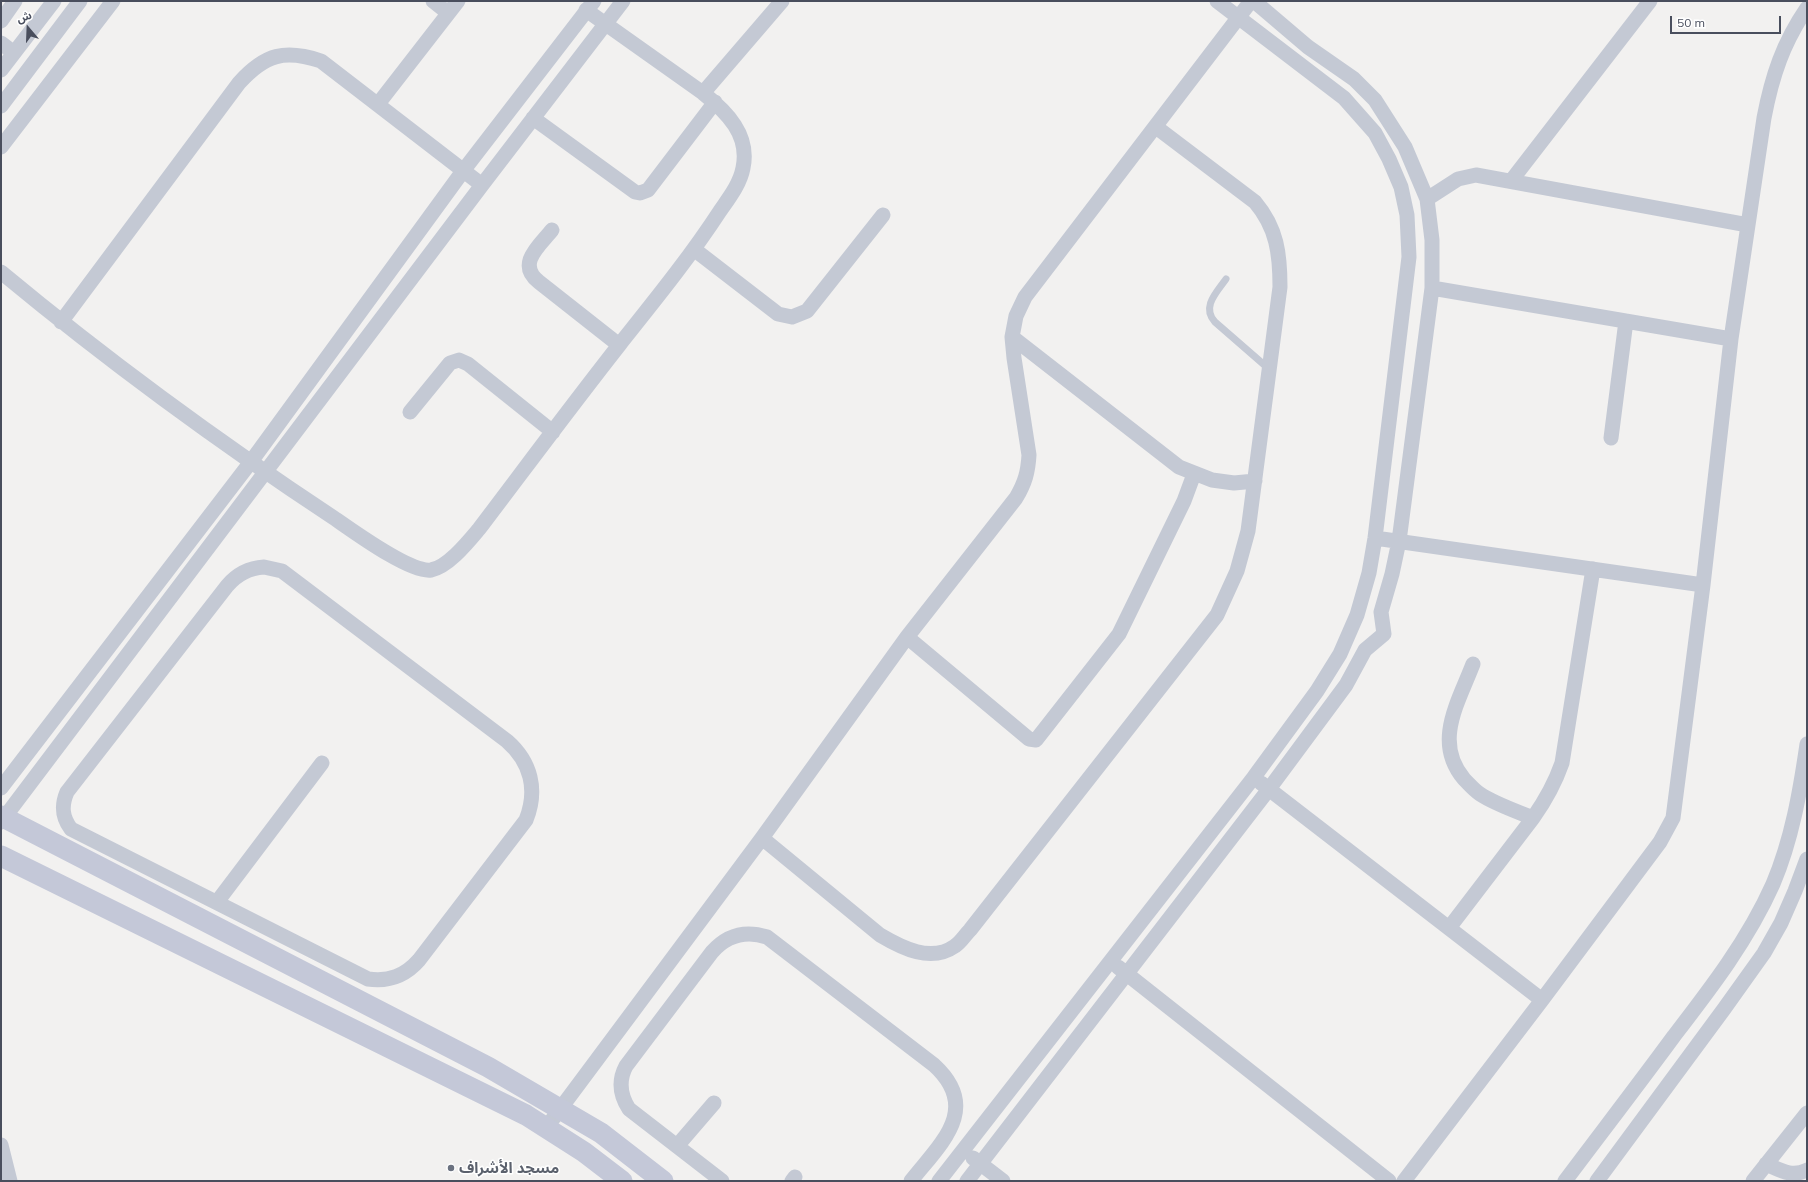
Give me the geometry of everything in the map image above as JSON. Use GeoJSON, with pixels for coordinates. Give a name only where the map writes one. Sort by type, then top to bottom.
{"type":"FeatureCollection","features":[{"type":"Feature","properties":{"kind":"street"},"geometry":{"type":"LineString","coordinates":[[1,21],[16,1]]}},
{"type":"Feature","properties":{"kind":"street"},"geometry":{"type":"LineString","coordinates":[[1,70],[54,1]]}},
{"type":"Feature","properties":{"kind":"street"},"geometry":{"type":"LineString","coordinates":[[1,106],[80,1]]}},
{"type":"Feature","properties":{"kind":"street"},"geometry":{"type":"LineString","coordinates":[[1,147],[113,1]]}},
{"type":"Feature","properties":{"kind":"street"},"geometry":{"type":"LineString","coordinates":[[378,104],[453,7],[433,1]]}},
{"type":"Feature","properties":{"kind":"street"},"geometry":{"type":"LineString","coordinates":[[623,1],[2,819],[488,1067],[601,1133],[664,1181]]}},
{"type":"Feature","properties":{"kind":"street"},"geometry":{"type":"LineString","coordinates":[[534,118],[635,192],[640,193],[648,190],[709,98],[782,1]]}},
{"type":"Feature","properties":{"kind":"street"},"geometry":{"type":"LineString","coordinates":[[939,1181],[1254,777],[1317,691],[1340,654],[1357,615],[1369,573],[1375,538],[1409,257],[1407,215],[1400,187],[1389,159],[1375,133],[1344,98],[1217,1]]}},
{"type":"Feature","properties":{"kind":"street"},"geometry":{"type":"LineString","coordinates":[[546,1128],[562,1109],[762,838],[907,637],[1016,498],[1024,484],[1028,470],[1029,455],[1012,337],[1016,316],[1025,297],[1251,1]]}},
{"type":"Feature","properties":{"kind":"street"},"geometry":{"type":"LineString","coordinates":[[966,1181],[1269,789],[1346,686],[1365,650],[1384,634],[1381,612],[1392,574],[1399,541],[1432,288],[1432,240],[1427,199],[1405,147],[1375,100],[1354,79],[1308,47],[1254,1]]}},
{"type":"Feature","properties":{"kind":"street"},"geometry":{"type":"LineString","coordinates":[[1511,181],[1650,1]]}},
{"type":"Feature","properties":{"kind":"street"},"geometry":{"type":"LineString","coordinates":[[1,272],[61,322],[250,462],[378,547],[418,568],[430,570],[439,567],[464,547],[619,345],[695,250],[736,186],[743,169],[745,152],[741,135],[732,120],[709,98],[606,24],[590,6],[463,171],[250,462],[35,746],[1,788]]}},
{"type":"Feature","properties":{"kind":"street"},"geometry":{"type":"LineString","coordinates":[[1404,1181],[1660,842],[1673,818],[1703,585],[1731,339],[1770,85],[1781,54],[1796,24],[1807,8]]}},
{"type":"Feature","properties":{"kind":"street"},"geometry":{"type":"LineString","coordinates":[[1,42],[14,53]]}},
{"type":"Feature","properties":{"kind":"street"},"geometry":{"type":"LineString","coordinates":[[61,322],[240,83],[252,69],[267,59],[285,54],[303,55],[321,61],[482,185]]}},
{"type":"Feature","properties":{"kind":"street"},"geometry":{"type":"LineString","coordinates":[[762,838],[880,935],[899,946],[918,953],[938,953],[955,946],[970,930],[1217,615],[1237,571],[1248,531],[1280,287],[1280,259],[1274,236],[1265,213],[1256,202],[1156,127]]}},
{"type":"Feature","properties":{"kind":"street"},"geometry":{"type":"LineString","coordinates":[[1427,199],[1448,184],[1466,176],[1476,175],[1748,225]]}},
{"type":"Feature","properties":{"kind":"street"},"geometry":{"type":"LineString","coordinates":[[695,250],[778,314],[792,316],[807,310],[883,215]]}},
{"type":"Feature","properties":{"kind":"street"},"geometry":{"type":"LineString","coordinates":[[552,230],[531,256],[529,261],[531,273],[534,278],[619,345]]}},
{"type":"Feature","properties":{"kind":"street"},"geometry":{"type":"LineString","coordinates":[[1432,288],[1731,339]]}},
{"type":"Feature","properties":{"kind":"street"},"geometry":{"type":"LineString","coordinates":[[1612,438],[1626,321]]}},
{"type":"Feature","properties":{"kind":"street"},"geometry":{"type":"LineString","coordinates":[[1012,337],[1166,459],[1194,474],[1212,480],[1234,483],[1255,481]]}},
{"type":"Feature","properties":{"kind":"street"},"geometry":{"type":"LineString","coordinates":[[410,412],[450,363],[459,360],[468,364],[553,432]]}},
{"type":"Feature","properties":{"kind":"street"},"geometry":{"type":"LineString","coordinates":[[907,637],[1029,738],[1036,740],[1119,634],[1184,501],[1194,474]]}},
{"type":"Feature","properties":{"kind":"street"},"geometry":{"type":"LineString","coordinates":[[1375,538],[1703,585]]}},
{"type":"Feature","properties":{"kind":"street"},"geometry":{"type":"LineString","coordinates":[[207,923],[213,918],[219,909],[216,902],[71,829],[64,818],[63,805],[67,792],[232,579],[239,574],[254,568],[273,568],[282,571],[514,748],[520,755],[529,772],[532,786],[532,801],[526,820],[420,960],[410,970],[398,977],[388,980],[368,979],[216,902]]}},
{"type":"Feature","properties":{"kind":"street"},"geometry":{"type":"LineString","coordinates":[[1449,928],[1546,800],[1562,763],[1593,569]]}},
{"type":"Feature","properties":{"kind":"street"},"geometry":{"type":"LineString","coordinates":[[1473,664],[1452,717],[1448,745],[1452,759],[1458,772],[1480,794],[1533,818]]}},
{"type":"Feature","properties":{"kind":"street"},"geometry":{"type":"LineString","coordinates":[[1565,1181],[1707,994],[1743,941],[1759,913],[1778,872],[1794,823],[1807,744]]}},
{"type":"Feature","properties":{"kind":"street"},"geometry":{"type":"LineString","coordinates":[[35,746],[50,757]]}},
{"type":"Feature","properties":{"kind":"street"},"geometry":{"type":"LineString","coordinates":[[216,902],[322,763]]}},
{"type":"Feature","properties":{"kind":"street"},"geometry":{"type":"LineString","coordinates":[[1254,777],[1542,1000]]}},
{"type":"Feature","properties":{"kind":"street"},"geometry":{"type":"LineString","coordinates":[[1,856],[475,1088],[526,1115],[584,1152],[622,1181]]}},
{"type":"Feature","properties":{"kind":"street"},"geometry":{"type":"LineString","coordinates":[[1596,1181],[1764,953],[1790,904],[1807,858]]}},
{"type":"Feature","properties":{"kind":"street"},"geometry":{"type":"LineString","coordinates":[[719,1180],[629,1109],[621,1093],[620,1084],[623,1071],[626,1066],[717,946],[732,936],[740,934],[758,934],[767,937],[934,1065],[948,1080],[953,1093],[956,1108],[952,1128],[912,1181]]}},
{"type":"Feature","properties":{"kind":"street"},"geometry":{"type":"LineString","coordinates":[[1110,961],[1389,1181]]}},
{"type":"Feature","properties":{"kind":"street"},"geometry":{"type":"LineString","coordinates":[[677,1146],[714,1104]]}},
{"type":"Feature","properties":{"kind":"street"},"geometry":{"type":"LineString","coordinates":[[1753,1181],[1807,1113]]}},
{"type":"Feature","properties":{"kind":"street"},"geometry":{"type":"LineString","coordinates":[[1,1144],[10,1181]]}},
{"type":"Feature","properties":{"kind":"street"},"geometry":{"type":"LineString","coordinates":[[963,1150],[1003,1181]]}},
{"type":"Feature","properties":{"kind":"street"},"geometry":{"type":"LineString","coordinates":[[1766,1164],[1789,1174],[1795,1174],[1807,1170]]}},
{"type":"Feature","properties":{"kind":"lane"},"geometry":{"type":"LineString","coordinates":[[1226,279],[1209,304],[1210,314],[1215,322],[1269,369]]}},
{"type":"Feature","properties":{"kind":"place","name":"مسجد الأشراف"},"geometry":{"type":"Point","coordinates":[451,1168]}}]}
